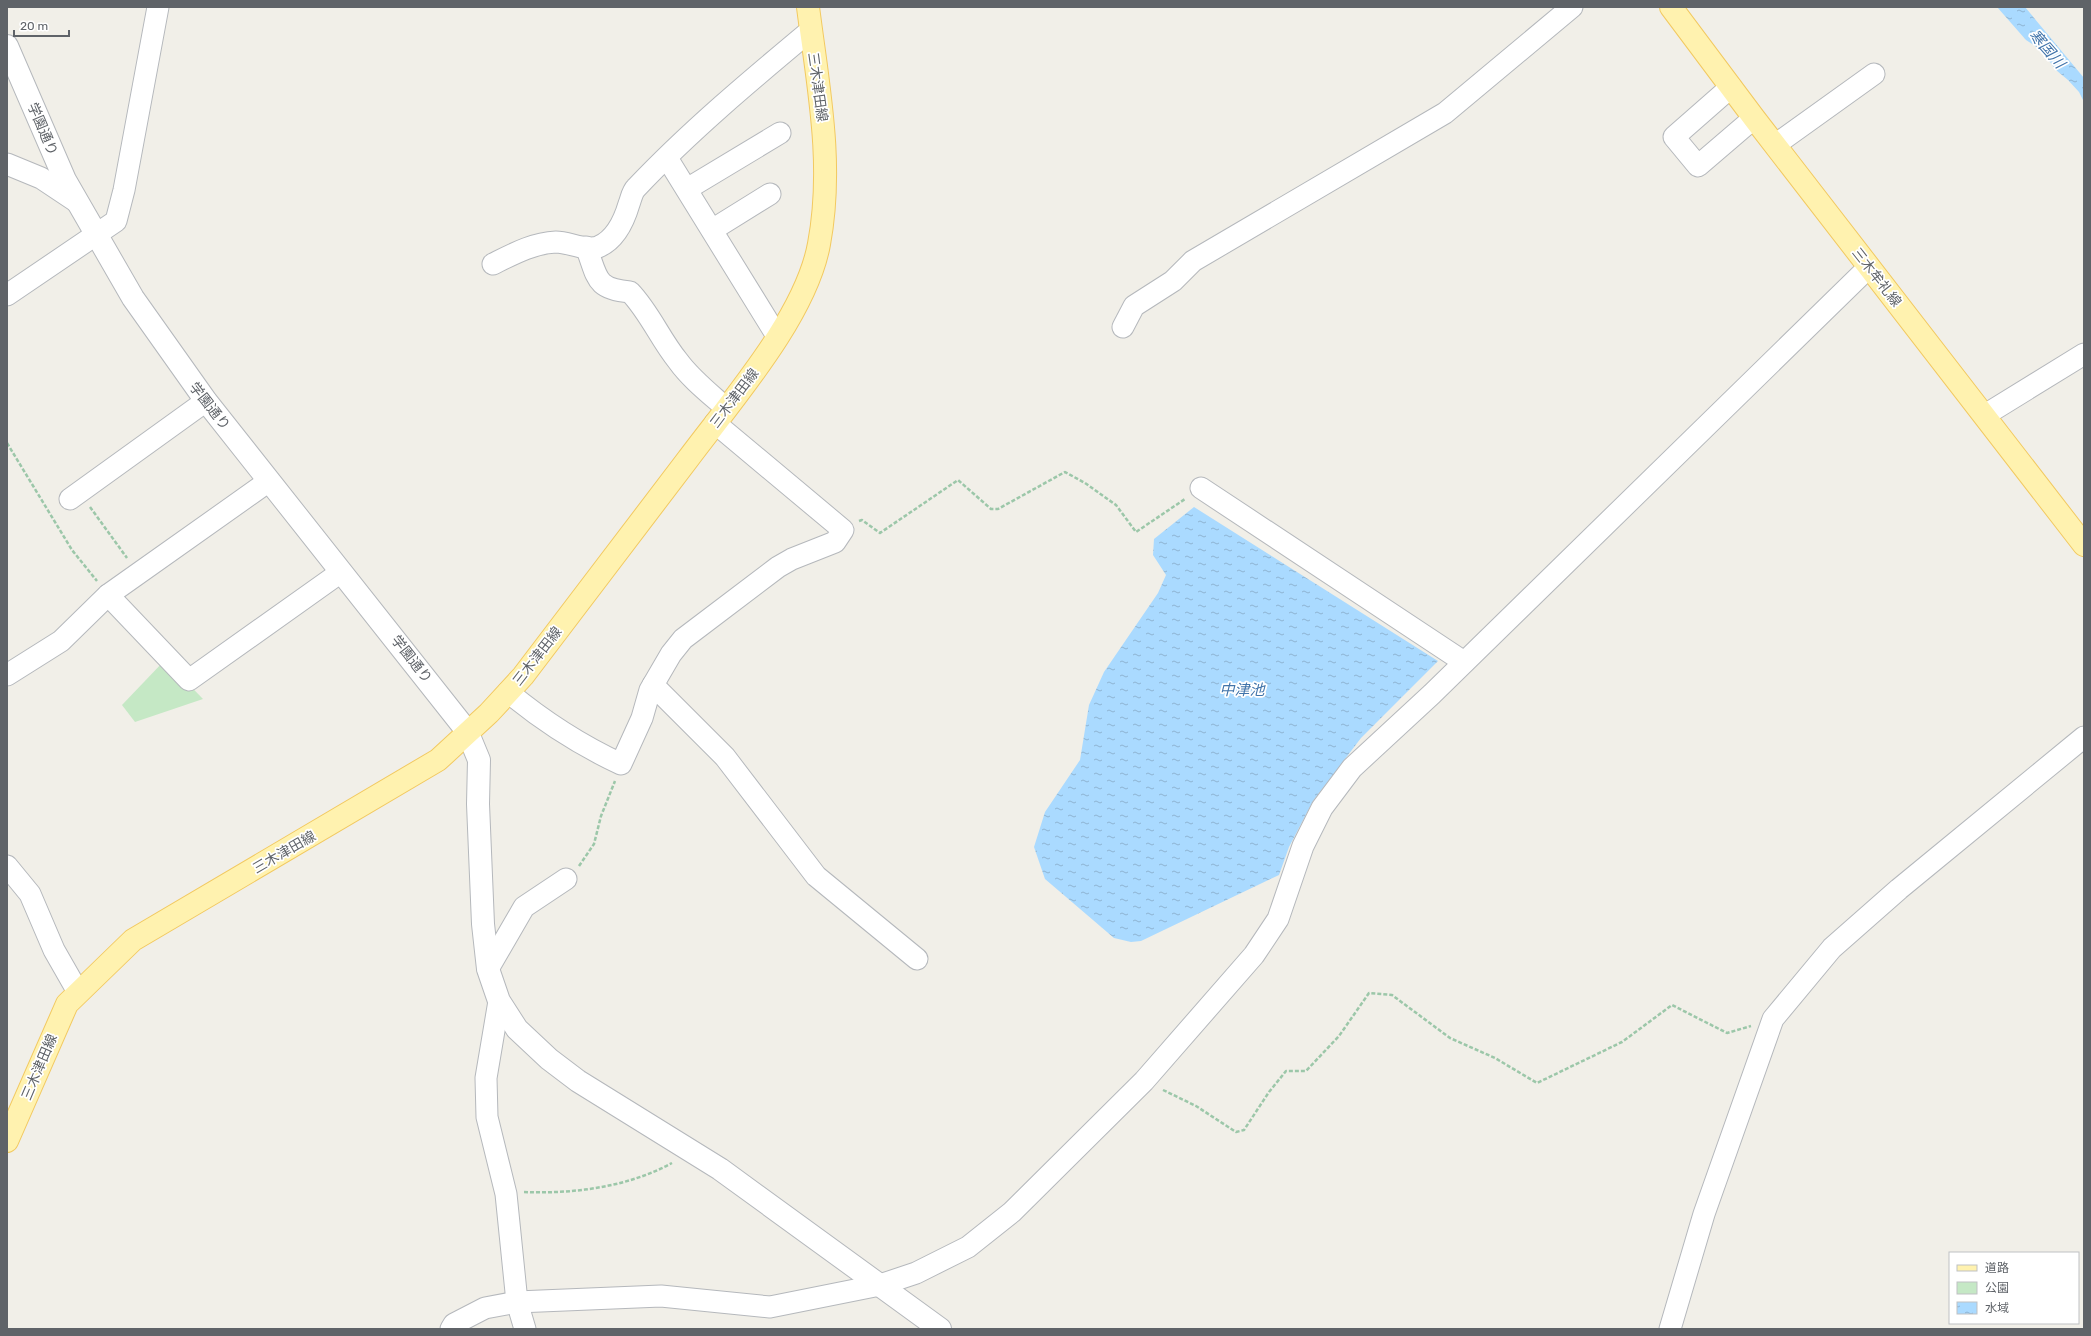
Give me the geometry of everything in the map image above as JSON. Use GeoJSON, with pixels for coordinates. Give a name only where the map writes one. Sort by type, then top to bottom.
{"type":"FeatureCollection","features":[{"type":"Feature","properties":{"kind":"main road","name":"三木津田線"},"geometry":{"type":"LineString","coordinates":[[7,1141],[67,1004],[133,940],[438,760],[467,731],[489,713],[537,658],[720,416],[777,336],[803,296],[819,246],[827,189],[825,135],[808,7]]}},
{"type":"Feature","properties":{"kind":"main road","name":"三木牟礼線"},"geometry":{"type":"LineString","coordinates":[[1671,7],[1754,118],[2084,545]]}},
{"type":"Feature","properties":{"kind":"street"},"geometry":{"type":"LineString","coordinates":[[7,295],[116,221],[124,190],[158,7]]}},
{"type":"Feature","properties":{"kind":"street"},"geometry":{"type":"LineString","coordinates":[[1123,327],[1134,306],[1173,281],[1193,261],[1445,113],[1572,7]]}},
{"type":"Feature","properties":{"kind":"street"},"geometry":{"type":"LineString","coordinates":[[494,264],[515,253],[536,245],[557,242],[586,247],[597,247],[613,236],[624,219],[633,190],[736,94],[811,30]]}},
{"type":"Feature","properties":{"kind":"street","name":"学園通り"},"geometry":{"type":"LineString","coordinates":[[7,46],[65,180],[133,298],[206,401],[467,731],[479,760],[478,804],[483,917],[488,969],[499,1001],[517,1029],[548,1059],[611,1103],[648,1123],[720,1169],[940,1329]]}},
{"type":"Feature","properties":{"kind":"street"},"geometry":{"type":"LineString","coordinates":[[1775,145],[1874,74]]}},
{"type":"Feature","properties":{"kind":"street"},"geometry":{"type":"LineString","coordinates":[[1731,87],[1674,138],[1698,166],[1754,118]]}},
{"type":"Feature","properties":{"kind":"street"},"geometry":{"type":"LineString","coordinates":[[687,189],[780,133]]}},
{"type":"Feature","properties":{"kind":"street"},"geometry":{"type":"LineString","coordinates":[[667,158],[777,336]]}},
{"type":"Feature","properties":{"kind":"street"},"geometry":{"type":"LineString","coordinates":[[7,164],[41,178],[77,202]]}},
{"type":"Feature","properties":{"kind":"street"},"geometry":{"type":"LineString","coordinates":[[712,230],[770,194]]}},
{"type":"Feature","properties":{"kind":"street"},"geometry":{"type":"LineString","coordinates":[[508,692],[536,715],[567,735],[598,754],[621,764],[642,718],[653,685],[671,654],[683,639],[778,567],[792,559],[835,542],[843,530],[720,416],[696,382],[677,360],[643,306],[630,292],[616,291],[604,287],[599,279],[586,247]]}},
{"type":"Feature","properties":{"kind":"street"},"geometry":{"type":"LineString","coordinates":[[451,1329],[454,1324],[485,1308],[517,1302],[661,1296],[770,1307],[880,1285],[916,1273],[968,1248],[1012,1212],[1144,1081],[1254,955],[1278,919],[1303,846],[1322,808],[1348,774],[1869,267]]}},
{"type":"Feature","properties":{"kind":"street"},"geometry":{"type":"LineString","coordinates":[[1985,415],[2084,354]]}},
{"type":"Feature","properties":{"kind":"street"},"geometry":{"type":"LineString","coordinates":[[75,496],[206,401]]}},
{"type":"Feature","properties":{"kind":"street"},"geometry":{"type":"LineString","coordinates":[[7,675],[60,641],[108,595],[269,482]]}},
{"type":"Feature","properties":{"kind":"street"},"geometry":{"type":"LineString","coordinates":[[1201,488],[1464,662]]}},
{"type":"Feature","properties":{"kind":"street"},"geometry":{"type":"LineString","coordinates":[[108,595],[189,680],[341,572]]}},
{"type":"Feature","properties":{"kind":"street"},"geometry":{"type":"LineString","coordinates":[[653,685],[724,757],[816,876],[917,959]]}},
{"type":"Feature","properties":{"kind":"street"},"geometry":{"type":"LineString","coordinates":[[1670,1329],[1704,1214],[1773,1019],[1832,948],[1898,889],[2084,737]]}},
{"type":"Feature","properties":{"kind":"street"},"geometry":{"type":"LineString","coordinates":[[7,866],[30,894],[54,950],[78,992]]}},
{"type":"Feature","properties":{"kind":"street"},"geometry":{"type":"LineString","coordinates":[[488,969],[524,908],[566,879]]}},
{"type":"Feature","properties":{"kind":"street"},"geometry":{"type":"LineString","coordinates":[[499,1001],[486,1078],[486,1117],[504,1188],[517,1302],[525,1329]]}},
{"type":"Feature","properties":{"kind":"path"},"geometry":{"type":"LineString","coordinates":[[7,443],[72,550],[108,595]]}},
{"type":"Feature","properties":{"kind":"path"},"geometry":{"type":"LineString","coordinates":[[843,530],[862,520],[880,533],[958,480],[991,509],[998,509],[1065,472],[1085,483],[1116,504],[1136,532],[1201,488]]}},
{"type":"Feature","properties":{"kind":"path"},"geometry":{"type":"LineString","coordinates":[[75,496],[138,574]]}},
{"type":"Feature","properties":{"kind":"path"},"geometry":{"type":"LineString","coordinates":[[566,879],[584,861],[594,844],[601,816],[621,764]]}},
{"type":"Feature","properties":{"kind":"path"},"geometry":{"type":"LineString","coordinates":[[1144,1081],[1196,1106],[1236,1132],[1244,1130],[1269,1092],[1286,1071],[1306,1070],[1339,1036],[1369,993],[1392,995],[1450,1038],[1495,1058],[1537,1083],[1622,1042],[1672,1005],[1727,1033],[1773,1019]]}},
{"type":"Feature","properties":{"kind":"path"},"geometry":{"type":"LineString","coordinates":[[504,1188],[524,1192],[551,1193],[590,1189],[627,1182],[654,1173],[692,1152]]}},
{"type":"Feature","properties":{"kind":"green space"},"geometry":{"type":"Polygon","coordinates":[[[165,660],[203,699],[135,722],[122,705],[165,660]]]}},
{"type":"Feature","properties":{"kind":"water","name":"寒国川"},"geometry":{"type":"Polygon","coordinates":[[[1997,7],[2025,7],[2084,78],[2084,102],[2079,92],[2056,70],[2041,50],[2026,40],[1997,7]]]}},
{"type":"Feature","properties":{"kind":"water","name":"中津池"},"geometry":{"type":"Polygon","coordinates":[[[1194,507],[1438,661],[1361,738],[1313,801],[1289,847],[1279,875],[1141,941],[1131,942],[1114,938],[1045,879],[1034,847],[1045,812],[1080,760],[1089,705],[1104,672],[1158,593],[1166,575],[1153,555],[1154,539],[1194,507]]]}}]}
